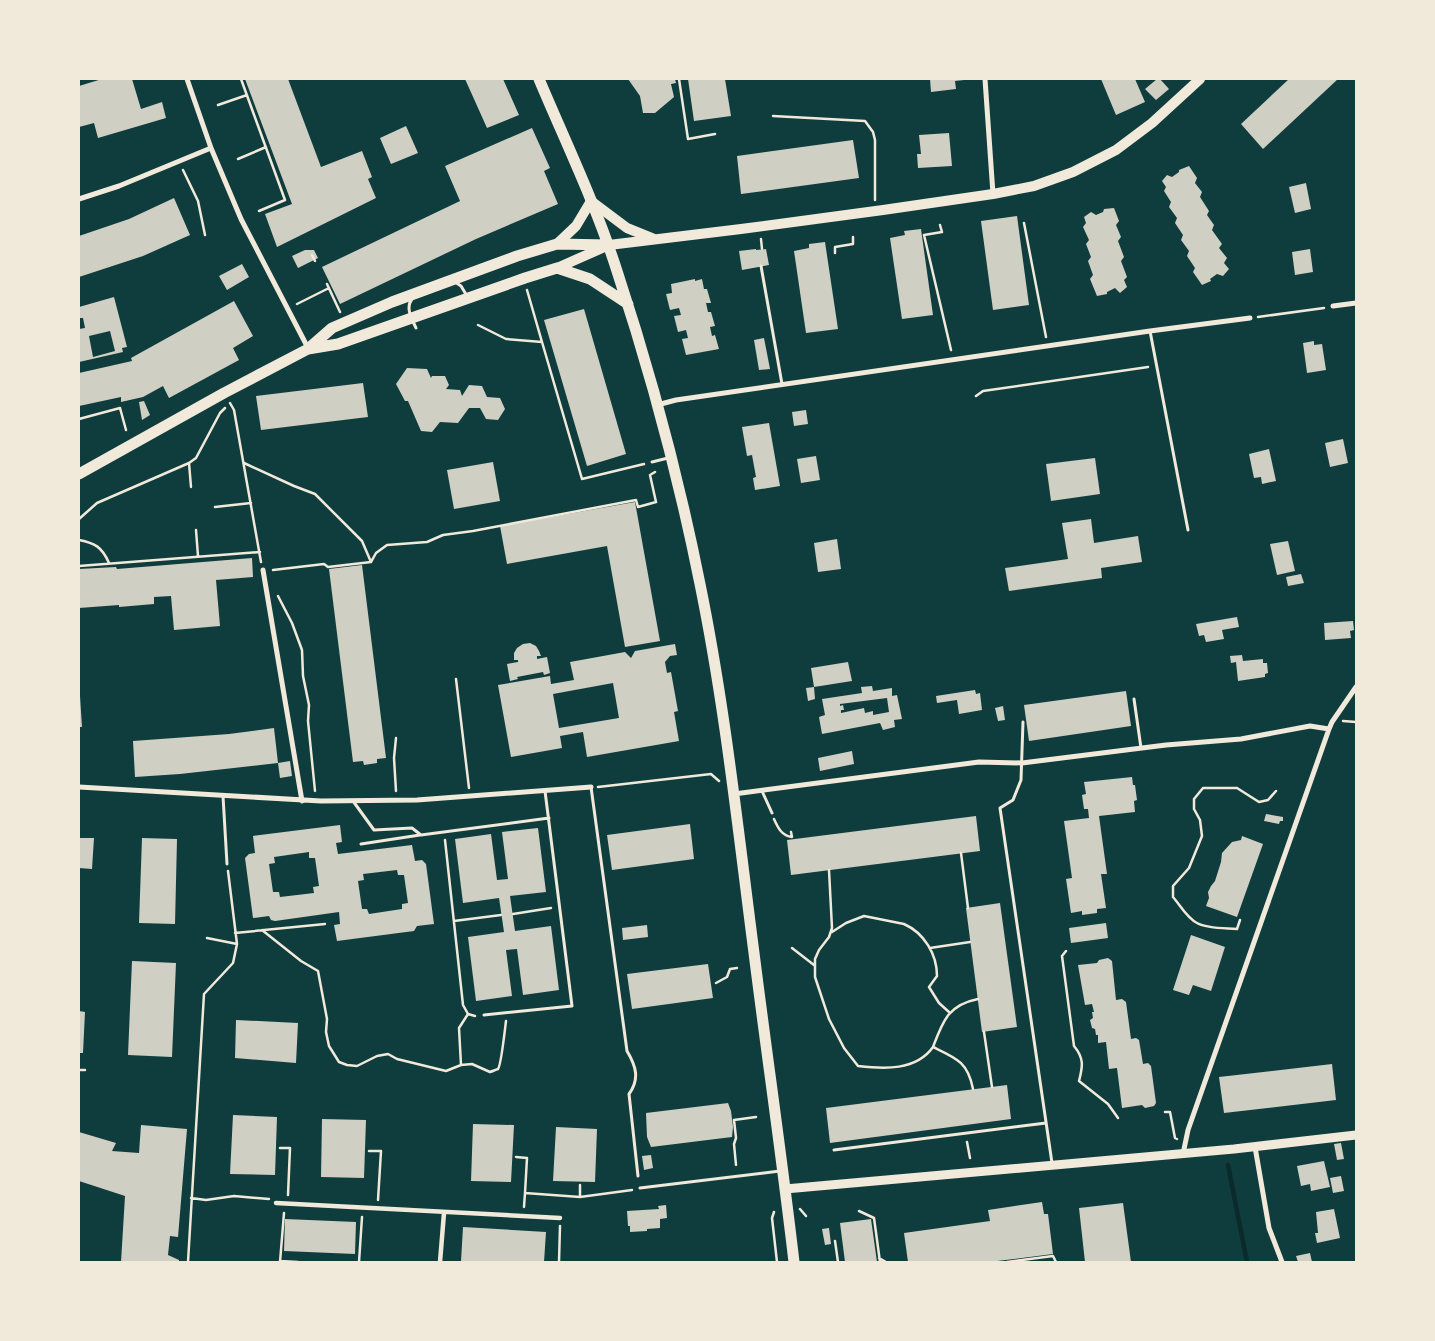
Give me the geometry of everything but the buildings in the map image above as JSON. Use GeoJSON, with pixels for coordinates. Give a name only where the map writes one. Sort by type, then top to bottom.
{"type":"FeatureCollection","features":[{"type":"Feature","properties":{"kind":"main road"},"geometry":{"type":"LineString","coordinates":[[539,79],[591,201],[628,304],[686,516],[717,678],[794,1262]]}},
{"type":"Feature","properties":{"kind":"main road"},"geometry":{"type":"LineString","coordinates":[[79,474],[308,348],[332,328],[517,256],[557,244],[608,245],[750,228],[993,194],[1053,180],[1100,159],[1134,137],[1200,79]]}},
{"type":"Feature","properties":{"kind":"main road"},"geometry":{"type":"LineString","coordinates":[[591,201],[627,228],[654,239]]}},
{"type":"Feature","properties":{"kind":"main road"},"geometry":{"type":"LineString","coordinates":[[557,244],[576,226],[591,201]]}},
{"type":"Feature","properties":{"kind":"main road"},"geometry":{"type":"LineString","coordinates":[[308,348],[338,344],[399,322],[414,324],[469,298],[557,268],[608,245]]}},
{"type":"Feature","properties":{"kind":"main road"},"geometry":{"type":"LineString","coordinates":[[557,268],[590,279],[628,304]]}},
{"type":"Feature","properties":{"kind":"street"},"geometry":{"type":"LineString","coordinates":[[187,79],[211,148],[256,251],[308,348]]}},
{"type":"Feature","properties":{"kind":"street"},"geometry":{"type":"LineString","coordinates":[[984,79],[993,194]]}},
{"type":"Feature","properties":{"kind":"street"},"geometry":{"type":"LineString","coordinates":[[79,199],[119,186],[211,148]]}},
{"type":"Feature","properties":{"kind":"street"},"geometry":{"type":"LineString","coordinates":[[1333,306],[1356,303]]}},
{"type":"Feature","properties":{"kind":"street"},"geometry":{"type":"LineString","coordinates":[[657,405],[676,400],[1150,330],[1250,318]]}},
{"type":"Feature","properties":{"kind":"street"},"geometry":{"type":"LineString","coordinates":[[263,570],[302,800]]}},
{"type":"Feature","properties":{"kind":"street"},"geometry":{"type":"LineString","coordinates":[[1184,1149],[1191,1121],[1329,729],[1356,687]]}},
{"type":"Feature","properties":{"kind":"street"},"geometry":{"type":"LineString","coordinates":[[733,794],[979,762],[1022,763],[1141,748],[1241,740],[1310,726],[1329,729]]}},
{"type":"Feature","properties":{"kind":"street"},"geometry":{"type":"LineString","coordinates":[[79,787],[302,800],[397,800],[470,797],[591,787]]}},
{"type":"Feature","properties":{"kind":"street"},"geometry":{"type":"LineString","coordinates":[[785,1189],[1053,1166],[1184,1149],[1255,1147],[1356,1135]]}},
{"type":"Feature","properties":{"kind":"street"},"geometry":{"type":"LineString","coordinates":[[1255,1147],[1269,1228],[1282,1262]]}},
{"type":"Feature","properties":{"kind":"street"},"geometry":{"type":"LineString","coordinates":[[276,1203],[560,1218]]}},
{"type":"Feature","properties":{"kind":"street"},"geometry":{"type":"LineString","coordinates":[[440,1262],[444,1213]]}},
{"type":"Feature","properties":{"kind":"lane"},"geometry":{"type":"LineString","coordinates":[[761,266],[783,385]]}},
{"type":"Feature","properties":{"kind":"lane"},"geometry":{"type":"LineString","coordinates":[[452,280],[462,286],[469,298]]}},
{"type":"Feature","properties":{"kind":"lane"},"geometry":{"type":"LineString","coordinates":[[414,324],[408,309],[410,302],[418,293]]}},
{"type":"Feature","properties":{"kind":"lane"},"geometry":{"type":"LineString","coordinates":[[1150,330],[1188,530]]}},
{"type":"Feature","properties":{"kind":"lane"},"geometry":{"type":"LineString","coordinates":[[652,462],[671,457]]}},
{"type":"Feature","properties":{"kind":"lane"},"geometry":{"type":"LineString","coordinates":[[1134,699],[1141,748]]}},
{"type":"Feature","properties":{"kind":"lane"},"geometry":{"type":"LineString","coordinates":[[1023,722],[1021,780],[1014,800],[1000,808],[1053,1166]]}},
{"type":"Feature","properties":{"kind":"lane"},"geometry":{"type":"LineString","coordinates":[[591,787],[627,1050],[637,1073],[635,1086],[629,1094],[638,1176]]}},
{"type":"Feature","properties":{"kind":"lane"},"geometry":{"type":"LineString","coordinates":[[484,1015],[572,1006],[545,790]]}},
{"type":"Feature","properties":{"kind":"lane"},"geometry":{"type":"LineString","coordinates":[[762,790],[772,813]]}},
{"type":"Feature","properties":{"kind":"lane"},"geometry":{"type":"LineString","coordinates":[[223,796],[227,864]]}},
{"type":"Feature","properties":{"kind":"lane"},"geometry":{"type":"LineString","coordinates":[[353,800],[374,830],[412,828],[420,835]]}},
{"type":"Feature","properties":{"kind":"lane"},"geometry":{"type":"LineString","coordinates":[[361,844],[549,818]]}},
{"type":"Feature","properties":{"kind":"lane"},"geometry":{"type":"LineString","coordinates":[[834,1150],[1046,1123]]}},
{"type":"Feature","properties":{"kind":"lane"},"geometry":{"type":"LineString","coordinates":[[640,1188],[782,1170]]}},
{"type":"Feature","properties":{"kind":"path"},"geometry":{"type":"LineString","coordinates":[[241,79],[285,200],[259,211]]}},
{"type":"Feature","properties":{"kind":"path"},"geometry":{"type":"LineString","coordinates":[[679,79],[688,139],[715,134]]}},
{"type":"Feature","properties":{"kind":"path"},"geometry":{"type":"LineString","coordinates":[[218,105],[246,95]]}},
{"type":"Feature","properties":{"kind":"path"},"geometry":{"type":"LineString","coordinates":[[773,116],[865,121],[874,132],[875,140],[875,201]]}},
{"type":"Feature","properties":{"kind":"path"},"geometry":{"type":"LineString","coordinates":[[238,159],[266,147]]}},
{"type":"Feature","properties":{"kind":"path"},"geometry":{"type":"LineString","coordinates":[[182,169],[198,201],[205,235]]}},
{"type":"Feature","properties":{"kind":"path"},"geometry":{"type":"LineString","coordinates":[[1024,223],[1048,346]]}},
{"type":"Feature","properties":{"kind":"path"},"geometry":{"type":"LineString","coordinates":[[940,225],[942,232],[924,235],[954,360]]}},
{"type":"Feature","properties":{"kind":"path"},"geometry":{"type":"LineString","coordinates":[[835,253],[834,247],[853,244],[852,237]]}},
{"type":"Feature","properties":{"kind":"path"},"geometry":{"type":"LineString","coordinates":[[761,238],[762,250]]}},
{"type":"Feature","properties":{"kind":"path"},"geometry":{"type":"LineString","coordinates":[[312,255],[315,260]]}},
{"type":"Feature","properties":{"kind":"path"},"geometry":{"type":"LineString","coordinates":[[327,284],[338,307]]}},
{"type":"Feature","properties":{"kind":"path"},"geometry":{"type":"LineString","coordinates":[[296,304],[329,288]]}},
{"type":"Feature","properties":{"kind":"path"},"geometry":{"type":"LineString","coordinates":[[526,288],[582,479],[652,462]]}},
{"type":"Feature","properties":{"kind":"path"},"geometry":{"type":"LineString","coordinates":[[1250,318],[1333,306]]}},
{"type":"Feature","properties":{"kind":"path"},"geometry":{"type":"LineString","coordinates":[[478,325],[506,339],[542,342]]}},
{"type":"Feature","properties":{"kind":"path"},"geometry":{"type":"LineString","coordinates":[[976,396],[983,391],[1157,366]]}},
{"type":"Feature","properties":{"kind":"path"},"geometry":{"type":"LineString","coordinates":[[79,520],[97,503],[189,463],[196,458],[220,413],[230,403],[234,410],[263,570]]}},
{"type":"Feature","properties":{"kind":"path"},"geometry":{"type":"LineString","coordinates":[[79,419],[120,408],[126,430]]}},
{"type":"Feature","properties":{"kind":"path"},"geometry":{"type":"LineString","coordinates":[[189,463],[191,488]]}},
{"type":"Feature","properties":{"kind":"path"},"geometry":{"type":"LineString","coordinates":[[244,463],[315,494],[362,541],[371,562]]}},
{"type":"Feature","properties":{"kind":"path"},"geometry":{"type":"LineString","coordinates":[[371,562],[376,553],[387,545],[427,542],[443,535],[636,500],[638,507],[656,502],[650,476],[655,472]]}},
{"type":"Feature","properties":{"kind":"path"},"geometry":{"type":"LineString","coordinates":[[215,507],[251,504]]}},
{"type":"Feature","properties":{"kind":"path"},"geometry":{"type":"LineString","coordinates":[[196,530],[198,556]]}},
{"type":"Feature","properties":{"kind":"path"},"geometry":{"type":"LineString","coordinates":[[79,540],[93,542],[106,554],[109,563]]}},
{"type":"Feature","properties":{"kind":"path"},"geometry":{"type":"LineString","coordinates":[[79,566],[260,552]]}},
{"type":"Feature","properties":{"kind":"path"},"geometry":{"type":"LineString","coordinates":[[274,579],[272,570],[324,564],[328,567],[371,562]]}},
{"type":"Feature","properties":{"kind":"path"},"geometry":{"type":"LineString","coordinates":[[276,588],[278,597],[292,623],[302,650],[303,676],[309,705],[308,721],[314,791]]}},
{"type":"Feature","properties":{"kind":"path"},"geometry":{"type":"LineString","coordinates":[[456,679],[470,797]]}},
{"type":"Feature","properties":{"kind":"path"},"geometry":{"type":"LineString","coordinates":[[396,738],[394,758],[397,800]]}},
{"type":"Feature","properties":{"kind":"path"},"geometry":{"type":"LineString","coordinates":[[591,787],[711,774],[733,794]]}},
{"type":"Feature","properties":{"kind":"path"},"geometry":{"type":"LineString","coordinates":[[1240,920],[1237,929],[1197,924],[1173,897],[1173,886],[1189,868],[1202,836],[1200,820],[1194,810],[1194,800],[1203,788],[1237,788],[1259,802],[1268,800],[1276,790]]}},
{"type":"Feature","properties":{"kind":"path"},"geometry":{"type":"LineString","coordinates":[[772,813],[783,834],[792,837],[791,832]]}},
{"type":"Feature","properties":{"kind":"path"},"geometry":{"type":"LineString","coordinates":[[444,832],[463,1004],[468,1014],[475,1016],[484,1015]]}},
{"type":"Feature","properties":{"kind":"path"},"geometry":{"type":"LineString","coordinates":[[961,853],[968,908]]}},
{"type":"Feature","properties":{"kind":"path"},"geometry":{"type":"LineString","coordinates":[[188,1262],[204,994],[233,963],[237,944],[227,864]]}},
{"type":"Feature","properties":{"kind":"path"},"geometry":{"type":"LineString","coordinates":[[829,870],[832,932]]}},
{"type":"Feature","properties":{"kind":"path"},"geometry":{"type":"LineString","coordinates":[[513,914],[560,907]]}},
{"type":"Feature","properties":{"kind":"path"},"geometry":{"type":"LineString","coordinates":[[454,921],[501,915]]}},
{"type":"Feature","properties":{"kind":"path"},"geometry":{"type":"LineString","coordinates":[[949,1012],[939,1003],[929,987],[937,976],[930,948],[915,930],[904,924],[864,916],[832,932],[819,950],[814,965],[815,977],[829,1019],[844,1048],[858,1066],[891,1068],[903,1066],[925,1056],[933,1047],[939,1030],[949,1012],[963,1002],[978,999]]}},
{"type":"Feature","properties":{"kind":"path"},"geometry":{"type":"LineString","coordinates":[[235,933],[325,924]]}},
{"type":"Feature","properties":{"kind":"path"},"geometry":{"type":"LineString","coordinates":[[840,927],[843,931]]}},
{"type":"Feature","properties":{"kind":"path"},"geometry":{"type":"LineString","coordinates":[[262,930],[318,971],[326,1010],[326,1032],[329,1046],[339,1062],[347,1065],[357,1066],[377,1056],[388,1054],[397,1059],[446,1071],[461,1065],[472,1064],[490,1072],[498,1068],[501,1063],[506,1013]]}},
{"type":"Feature","properties":{"kind":"path"},"geometry":{"type":"LineString","coordinates":[[207,938],[237,944]]}},
{"type":"Feature","properties":{"kind":"path"},"geometry":{"type":"LineString","coordinates":[[930,948],[970,942]]}},
{"type":"Feature","properties":{"kind":"path"},"geometry":{"type":"LineString","coordinates":[[792,948],[814,965]]}},
{"type":"Feature","properties":{"kind":"path"},"geometry":{"type":"LineString","coordinates":[[1066,951],[1062,956],[1074,1046],[1080,1054],[1083,1064],[1079,1081],[1108,1104],[1118,1118]]}},
{"type":"Feature","properties":{"kind":"path"},"geometry":{"type":"LineString","coordinates":[[716,983],[728,977],[730,969],[737,968]]}},
{"type":"Feature","properties":{"kind":"path"},"geometry":{"type":"LineString","coordinates":[[461,1065],[459,1028],[468,1014]]}},
{"type":"Feature","properties":{"kind":"path"},"geometry":{"type":"LineString","coordinates":[[984,1032],[992,1087]]}},
{"type":"Feature","properties":{"kind":"path"},"geometry":{"type":"LineString","coordinates":[[933,1047],[960,1061],[969,1075],[973,1089]]}},
{"type":"Feature","properties":{"kind":"path"},"geometry":{"type":"LineString","coordinates":[[79,1070],[85,1070]]}},
{"type":"Feature","properties":{"kind":"path"},"geometry":{"type":"LineString","coordinates":[[1165,1112],[1170,1112],[1175,1138],[1184,1149]]}},
{"type":"Feature","properties":{"kind":"path"},"geometry":{"type":"LineString","coordinates":[[736,1165],[734,1120],[756,1117]]}},
{"type":"Feature","properties":{"kind":"path"},"geometry":{"type":"LineString","coordinates":[[966,1133],[970,1158]]}},
{"type":"Feature","properties":{"kind":"path"},"geometry":{"type":"LineString","coordinates":[[280,1148],[290,1148],[280,1262],[298,1262]]}},
{"type":"Feature","properties":{"kind":"path"},"geometry":{"type":"LineString","coordinates":[[369,1151],[381,1151],[377,1209]]}},
{"type":"Feature","properties":{"kind":"path"},"geometry":{"type":"LineString","coordinates":[[516,1157],[527,1158],[524,1216]]}},
{"type":"Feature","properties":{"kind":"path"},"geometry":{"type":"LineString","coordinates":[[580,1184],[580,1197]]}},
{"type":"Feature","properties":{"kind":"path"},"geometry":{"type":"LineString","coordinates":[[525,1193],[580,1197],[640,1188]]}},
{"type":"Feature","properties":{"kind":"path"},"geometry":{"type":"LineString","coordinates":[[191,1198],[206,1200],[234,1196],[270,1199],[276,1203]]}},
{"type":"Feature","properties":{"kind":"path"},"geometry":{"type":"LineString","coordinates":[[359,1262],[362,1208]]}},
{"type":"Feature","properties":{"kind":"path"},"geometry":{"type":"LineString","coordinates":[[859,1211],[874,1218],[879,1260],[886,1262]]}},
{"type":"Feature","properties":{"kind":"path"},"geometry":{"type":"LineString","coordinates":[[559,1262],[560,1218]]}},
{"type":"Feature","properties":{"kind":"path"},"geometry":{"type":"LineString","coordinates":[[835,1241],[838,1262]]}},
{"type":"Feature","properties":{"kind":"path"},"geometry":{"type":"LineString","coordinates":[[1007,1262],[1053,1256],[1056,1262]]}},
{"type":"Feature","properties":{"kind":"waterway"},"geometry":{"type":"LineString","coordinates":[[1228,1165],[1247,1262]]}}]}
